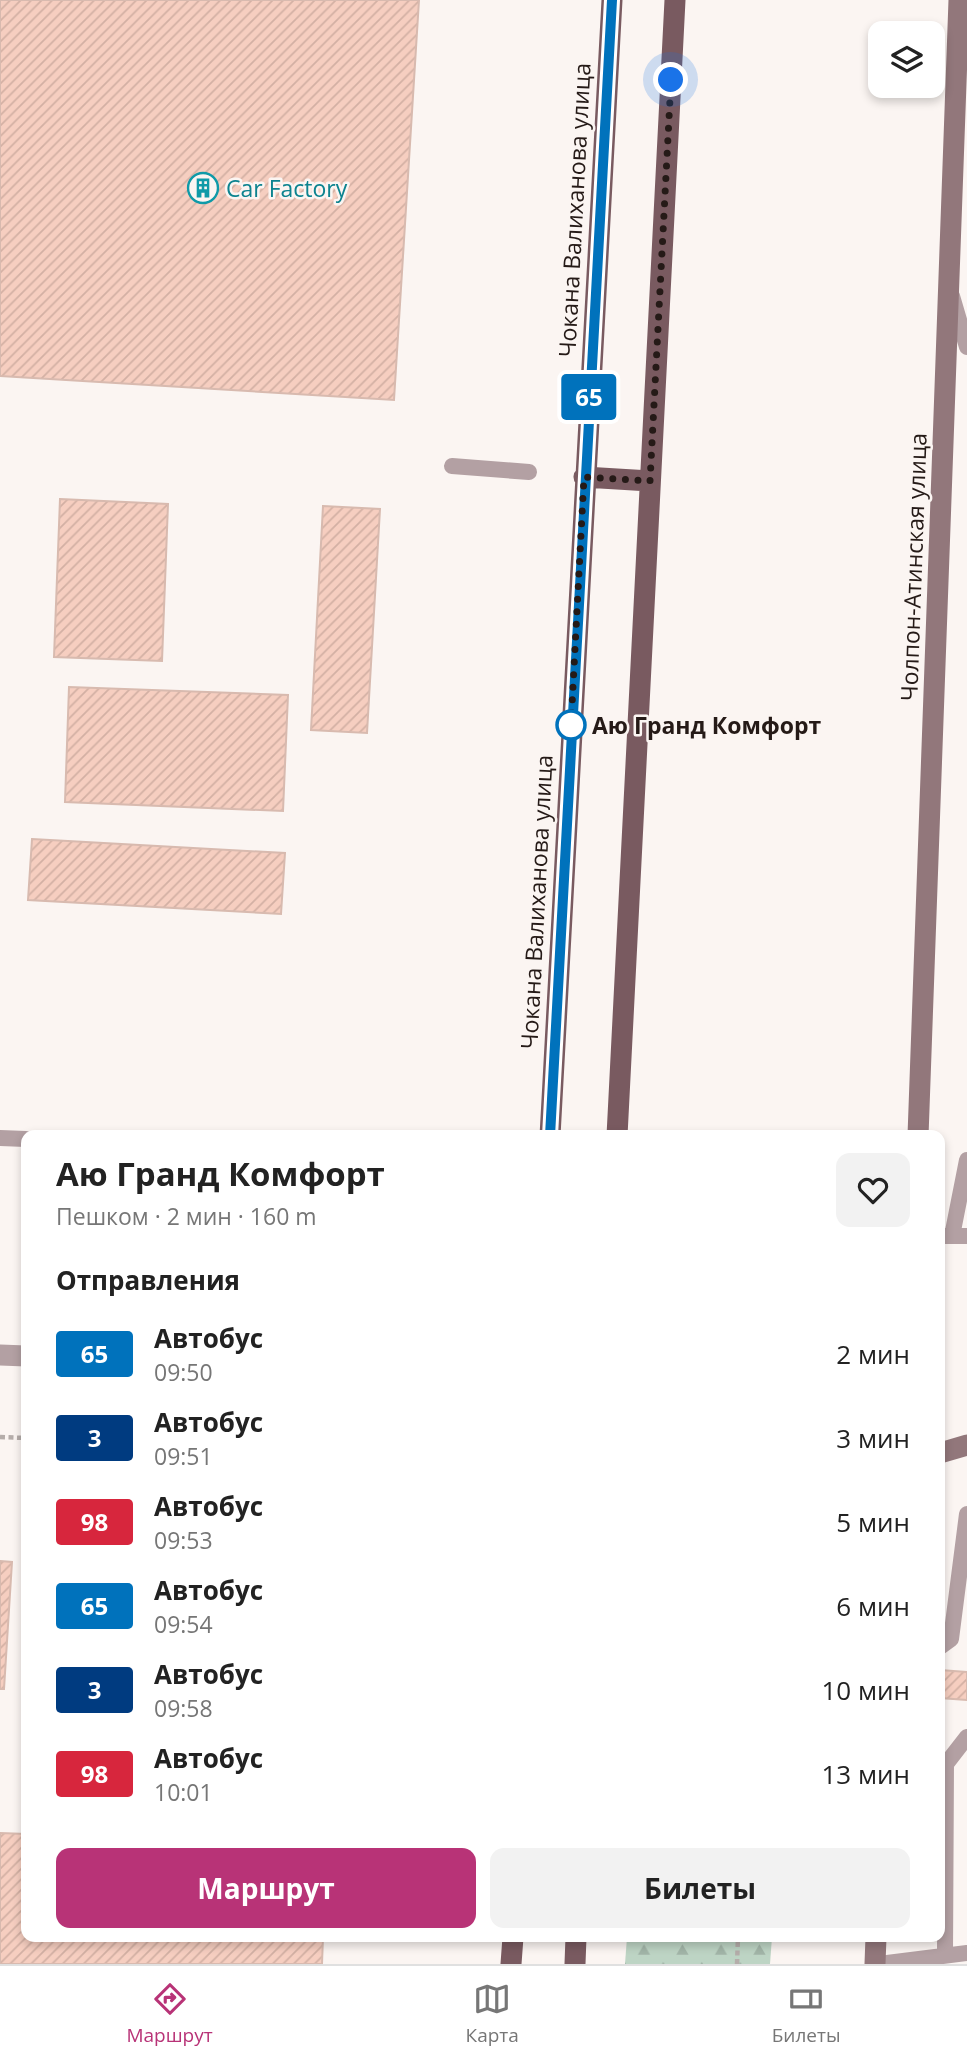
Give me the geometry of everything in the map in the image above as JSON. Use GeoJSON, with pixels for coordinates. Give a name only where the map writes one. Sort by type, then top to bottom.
{"type":"FeatureCollection","features":[{"type":"Feature","properties":{"kind":"main road","name":"Чокана Валиханова улица"},"geometry":{"type":"LineString","coordinates":[[550,1130],[612,0]]}},
{"type":"Feature","properties":{"kind":"main road"},"geometry":{"type":"LineString","coordinates":[[617,1130],[675,0]]}},
{"type":"Feature","properties":{"kind":"main road"},"geometry":{"type":"LineString","coordinates":[[584,477],[650,481]]}},
{"type":"Feature","properties":{"kind":"main road"},"geometry":{"type":"LineString","coordinates":[[511,1964],[513,1942]]}},
{"type":"Feature","properties":{"kind":"main road"},"geometry":{"type":"LineString","coordinates":[[575,1964],[576,1942]]}},
{"type":"Feature","properties":{"kind":"street","name":"Чолпон-Атинская улица"},"geometry":{"type":"LineString","coordinates":[[918,1130],[959,0]]}},
{"type":"Feature","properties":{"kind":"street"},"geometry":{"type":"LineString","coordinates":[[0,1355],[21,1356]]}},
{"type":"Feature","properties":{"kind":"street"},"geometry":{"type":"LineString","coordinates":[[945,1452],[967,1445]]}},
{"type":"Feature","properties":{"kind":"street"},"geometry":{"type":"LineString","coordinates":[[876,1942],[877,1964]]}},
{"type":"Feature","properties":{"kind":"lane"},"geometry":{"type":"LineString","coordinates":[[949,286],[967,347]]}},
{"type":"Feature","properties":{"kind":"lane"},"geometry":{"type":"LineString","coordinates":[[452,466],[529,472]]}},
{"type":"Feature","properties":{"kind":"lane"},"geometry":{"type":"LineString","coordinates":[[0,1138],[21,1139]]}},
{"type":"Feature","properties":{"kind":"lane"},"geometry":{"type":"LineString","coordinates":[[953,1236],[967,1160]]}},
{"type":"Feature","properties":{"kind":"lane"},"geometry":{"type":"LineString","coordinates":[[945,1643],[951,1639],[967,1514]]}},
{"type":"Feature","properties":{"kind":"lane"},"geometry":{"type":"LineString","coordinates":[[945,1762],[967,1737]]}},
{"type":"Feature","properties":{"kind":"lane"},"geometry":{"type":"LineString","coordinates":[[945,1942],[945,1954]]}},
{"type":"Feature","properties":{"kind":"lane"},"geometry":{"type":"LineString","coordinates":[[877,1964],[967,1953]]}},
{"type":"Feature","properties":{"kind":"path"},"geometry":{"type":"LineString","coordinates":[[0,1437],[21,1438]]}},
{"type":"Feature","properties":{"kind":"path"},"geometry":{"type":"LineString","coordinates":[[737,1964],[738,1942]]}},
{"type":"Feature","properties":{"kind":"green space"},"geometry":{"type":"Polygon","coordinates":[[[627,1942],[772,1942],[770,1964],[625,1964],[627,1942]]]}},
{"type":"Feature","properties":{"kind":"building","name":"Car Factory"},"geometry":{"type":"Polygon","coordinates":[[[0,0],[419,0],[394,400],[0,376],[0,0]]]}},
{"type":"Feature","properties":{"kind":"building"},"geometry":{"type":"Polygon","coordinates":[[[60,499],[168,504],[162,661],[54,657],[60,499]]]}},
{"type":"Feature","properties":{"kind":"building"},"geometry":{"type":"Polygon","coordinates":[[[323,506],[380,509],[367,733],[311,730],[323,506]]]}},
{"type":"Feature","properties":{"kind":"building"},"geometry":{"type":"Polygon","coordinates":[[[69,687],[288,695],[283,811],[65,802],[69,687]]]}},
{"type":"Feature","properties":{"kind":"building"},"geometry":{"type":"Polygon","coordinates":[[[32,839],[285,853],[281,914],[28,900],[32,839]]]}},
{"type":"Feature","properties":{"kind":"building"},"geometry":{"type":"Polygon","coordinates":[[[0,1561],[12,1562],[4,1689],[0,1689],[0,1561]]]}},
{"type":"Feature","properties":{"kind":"building"},"geometry":{"type":"Polygon","coordinates":[[[945,1670],[967,1672],[967,1700],[945,1698],[945,1670]]]}},
{"type":"Feature","properties":{"kind":"building"},"geometry":{"type":"Polygon","coordinates":[[[0,1833],[21,1834],[21,1942],[323,1942],[322,1964],[0,1964],[0,1833]]]}},
{"type":"Feature","properties":{"kind":"bus line","name":"65"},"geometry":{"type":"LineString","coordinates":[[550,1130],[612,0]]}},
{"type":"Feature","properties":{"kind":"place","name":"Car Factory"},"geometry":{"type":"Point","coordinates":[203,188]}},
{"type":"Feature","properties":{"kind":"place","name":"Аю Гранд Комфорт"},"geometry":{"type":"Point","coordinates":[571,725]}},
{"type":"Feature","properties":{"kind":"route"},"geometry":{"type":"LineString","coordinates":[[571,725],[584,477],[650,481],[671,80]]}}]}
